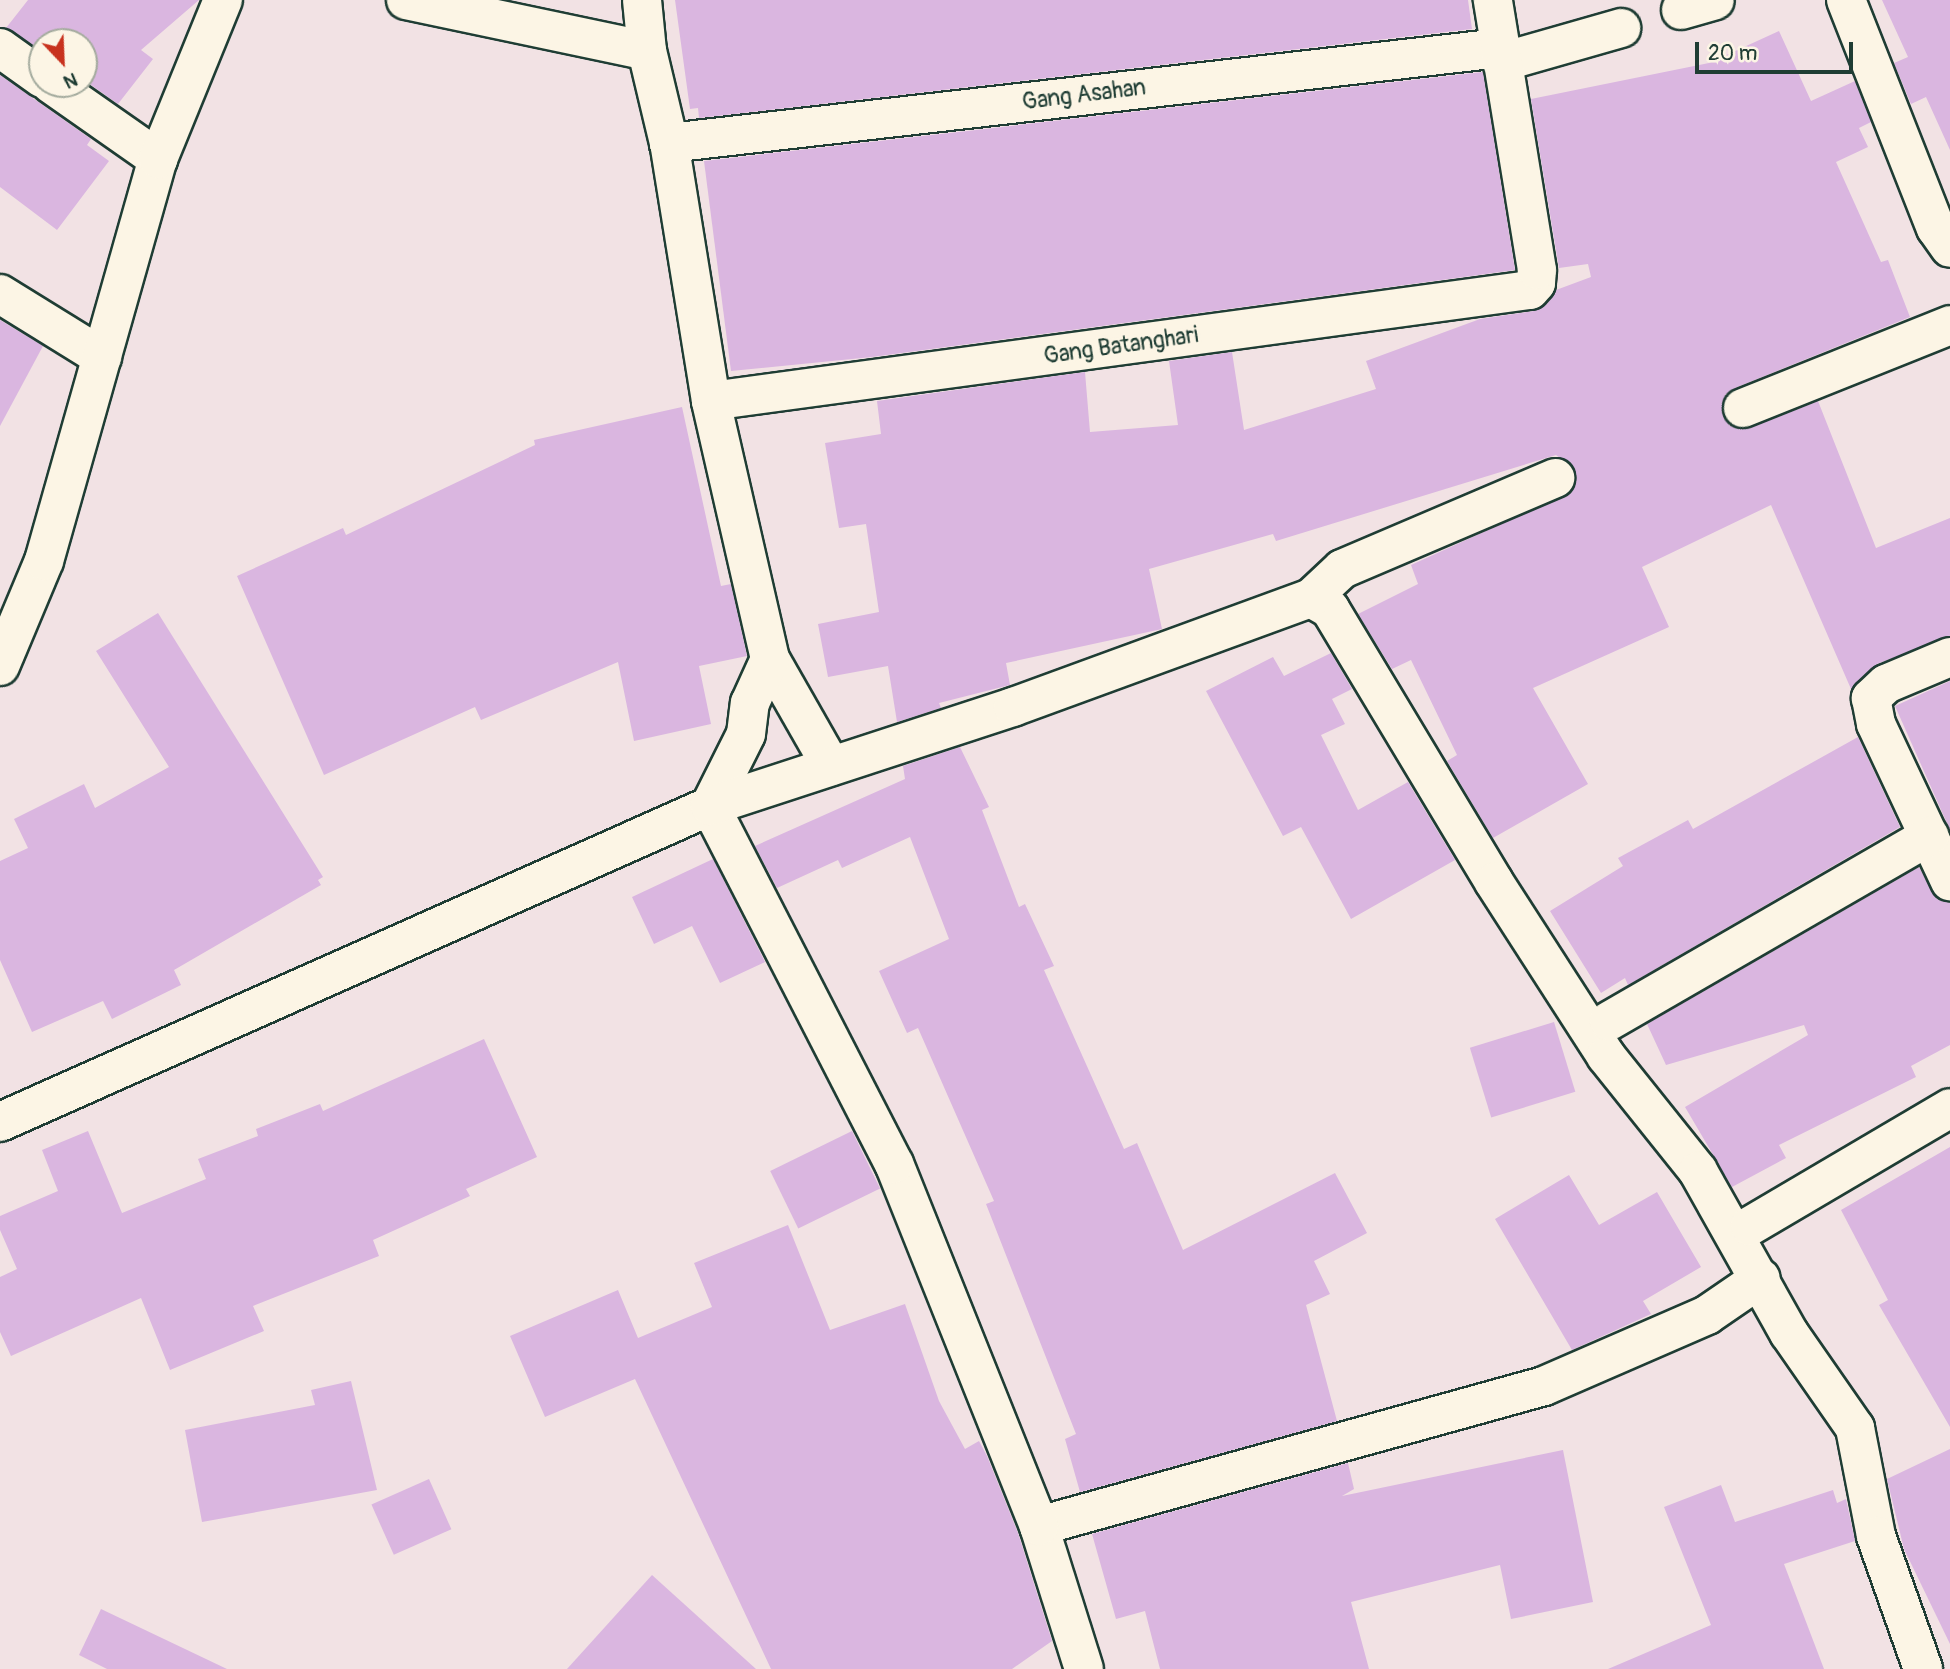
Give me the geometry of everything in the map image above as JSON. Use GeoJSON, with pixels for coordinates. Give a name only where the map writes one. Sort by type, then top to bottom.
{"type":"FeatureCollection","features":[{"type":"Feature","properties":{"kind":"street"},"geometry":{"type":"LineString","coordinates":[[0,666],[44,561],[158,159],[223,0]]}},
{"type":"Feature","properties":{"kind":"street"},"geometry":{"type":"LineString","coordinates":[[406,0],[647,51]]}},
{"type":"Feature","properties":{"kind":"street"},"geometry":{"type":"LineString","coordinates":[[642,0],[647,51],[669,143],[711,401],[770,659],[831,766]]}},
{"type":"Feature","properties":{"kind":"street"},"geometry":{"type":"LineString","coordinates":[[1493,0],[1501,55]]}},
{"type":"Feature","properties":{"kind":"street"},"geometry":{"type":"LineString","coordinates":[[1846,0],[1937,228],[1950,248]]}},
{"type":"Feature","properties":{"kind":"street","name":"Gang Asahan"},"geometry":{"type":"LineString","coordinates":[[669,143],[1501,55],[1622,28]]}},
{"type":"Feature","properties":{"kind":"street"},"geometry":{"type":"LineString","coordinates":[[0,48],[28,68]]}},
{"type":"Feature","properties":{"kind":"street","name":"Gang Batanghari"},"geometry":{"type":"LineString","coordinates":[[711,401],[1530,290],[1536,283],[1537,270],[1501,55]]}},
{"type":"Feature","properties":{"kind":"street"},"geometry":{"type":"LineString","coordinates":[[71,98],[158,159]]}},
{"type":"Feature","properties":{"kind":"street"},"geometry":{"type":"LineString","coordinates":[[0,293],[102,357]]}},
{"type":"Feature","properties":{"kind":"street"},"geometry":{"type":"LineString","coordinates":[[1743,408],[1950,325]]}},
{"type":"Feature","properties":{"kind":"street"},"geometry":{"type":"LineString","coordinates":[[0,1122],[709,806],[1013,707],[1311,598],[1342,569],[1555,478]]}},
{"type":"Feature","properties":{"kind":"street"},"geometry":{"type":"LineString","coordinates":[[1311,598],[1330,609],[1494,882],[1606,1056],[1698,1171],[1761,1278],[1789,1333],[1855,1428],[1876,1536],[1923,1669]]}},
{"type":"Feature","properties":{"kind":"street"},"geometry":{"type":"LineString","coordinates":[[1950,657],[1886,684],[1871,698],[1876,724],[1950,881]]}},
{"type":"Feature","properties":{"kind":"street"},"geometry":{"type":"LineString","coordinates":[[709,806],[746,734],[750,703],[770,659]]}},
{"type":"Feature","properties":{"kind":"street"},"geometry":{"type":"LineString","coordinates":[[709,806],[894,1164],[1039,1527],[1084,1669]]}},
{"type":"Feature","properties":{"kind":"street"},"geometry":{"type":"LineString","coordinates":[[1609,1021],[1929,836]]}},
{"type":"Feature","properties":{"kind":"street"},"geometry":{"type":"LineString","coordinates":[[1750,1226],[1950,1108]]}},
{"type":"Feature","properties":{"kind":"street"},"geometry":{"type":"LineString","coordinates":[[1039,1527],[1544,1386],[1707,1315],[1761,1278]]}},
{"type":"Feature","properties":{"kind":"building"},"geometry":{"type":"Polygon","coordinates":[[[28,0],[199,0],[141,50],[153,59],[118,104],[98,90],[98,28],[28,28],[28,42],[6,28],[28,0]]]}},
{"type":"Feature","properties":{"kind":"building"},"geometry":{"type":"Polygon","coordinates":[[[675,0],[1468,0],[1472,29],[699,118],[698,108],[690,109],[675,0]]]}},
{"type":"Feature","properties":{"kind":"building"},"geometry":{"type":"Polygon","coordinates":[[[1882,0],[1950,0],[1950,150],[1926,97],[1911,104],[1894,63],[1908,57],[1882,0]]]}},
{"type":"Feature","properties":{"kind":"building"},"geometry":{"type":"Polygon","coordinates":[[[1779,31],[1811,101],[1855,81],[1871,122],[1859,128],[1868,147],[1836,162],[1881,262],[1888,260],[1910,317],[1735,388],[1725,395],[1723,415],[1730,426],[1750,428],[1818,401],[1876,548],[1950,518],[1950,636],[1877,664],[1851,689],[1771,505],[1642,567],[1669,627],[1533,688],[1588,784],[1493,838],[1447,761],[1457,755],[1411,660],[1392,669],[1358,614],[1418,584],[1411,565],[1572,492],[1575,469],[1556,455],[1276,541],[1273,534],[1149,569],[1162,629],[1006,663],[1010,685],[939,703],[941,708],[897,722],[888,666],[828,677],[818,624],[879,612],[866,524],[839,528],[825,443],[881,434],[877,401],[1085,372],[1090,432],[1178,425],[1169,361],[1232,352],[1244,430],[1376,389],[1366,361],[1480,319],[1534,311],[1547,304],[1556,290],[1591,277],[1588,264],[1559,268],[1531,99],[1709,63],[1779,31]]]}},
{"type":"Feature","properties":{"kind":"building"},"geometry":{"type":"Polygon","coordinates":[[[1483,72],[1515,270],[872,357],[731,371],[704,161],[1483,72]]]}},
{"type":"Feature","properties":{"kind":"building"},"geometry":{"type":"Polygon","coordinates":[[[0,75],[28,95],[28,98],[33,98],[91,139],[87,145],[109,161],[57,230],[0,187],[0,75]]]}},
{"type":"Feature","properties":{"kind":"building"},"geometry":{"type":"Polygon","coordinates":[[[0,320],[43,346],[0,426],[0,320]]]}},
{"type":"Feature","properties":{"kind":"building"},"geometry":{"type":"Polygon","coordinates":[[[682,407],[721,586],[731,584],[747,656],[699,666],[711,724],[634,741],[618,662],[481,720],[475,707],[324,775],[237,576],[343,528],[346,535],[535,445],[534,440],[682,407]]]}},
{"type":"Feature","properties":{"kind":"building"},"geometry":{"type":"Polygon","coordinates":[[[158,613],[323,877],[318,880],[321,885],[174,970],[181,985],[112,1019],[103,1001],[32,1032],[0,960],[0,861],[28,848],[14,819],[84,784],[95,808],[169,767],[96,651],[158,613]]]}},
{"type":"Feature","properties":{"kind":"building"},"geometry":{"type":"Polygon","coordinates":[[[1331,653],[1352,689],[1332,699],[1345,724],[1321,735],[1358,810],[1408,782],[1455,860],[1351,919],[1301,827],[1283,836],[1206,691],[1273,657],[1284,676],[1331,653]]]}},
{"type":"Feature","properties":{"kind":"building"},"geometry":{"type":"Polygon","coordinates":[[[1950,681],[1950,830],[1895,706],[1950,681]]]}},
{"type":"Feature","properties":{"kind":"building"},"geometry":{"type":"Polygon","coordinates":[[[1858,737],[1900,827],[1628,985],[1625,978],[1601,993],[1550,911],[1623,866],[1618,858],[1688,820],[1693,829],[1858,737]]]}},
{"type":"Feature","properties":{"kind":"building"},"geometry":{"type":"Polygon","coordinates":[[[960,747],[989,807],[982,810],[1019,907],[1025,904],[1054,966],[1044,970],[1124,1149],[1137,1143],[1183,1250],[1335,1173],[1367,1233],[1314,1261],[1330,1294],[1306,1305],[1337,1421],[1080,1492],[1065,1439],[1076,1434],[986,1204],[994,1201],[918,1028],[907,1033],[879,971],[949,939],[910,837],[842,868],[838,860],[777,888],[755,846],[905,779],[903,766],[960,747]]]}},
{"type":"Feature","properties":{"kind":"building"},"geometry":{"type":"Polygon","coordinates":[[[713,859],[765,962],[720,983],[692,926],[654,944],[632,897],[713,859]]]}},
{"type":"Feature","properties":{"kind":"building"},"geometry":{"type":"Polygon","coordinates":[[[1919,867],[1937,899],[1950,903],[1950,1045],[1911,1066],[1916,1077],[1779,1145],[1786,1158],[1732,1187],[1685,1107],[1808,1035],[1804,1025],[1666,1065],[1647,1024],[1919,867]]]}},
{"type":"Feature","properties":{"kind":"building"},"geometry":{"type":"Polygon","coordinates":[[[1554,1022],[1575,1092],[1491,1118],[1470,1048],[1554,1022]]]}},
{"type":"Feature","properties":{"kind":"building"},"geometry":{"type":"Polygon","coordinates":[[[484,1039],[537,1157],[466,1189],[470,1196],[373,1240],[379,1256],[253,1306],[264,1331],[170,1370],[141,1298],[11,1356],[0,1332],[0,1277],[17,1269],[0,1230],[0,1216],[58,1191],[42,1150],[88,1131],[122,1213],[206,1179],[198,1159],[258,1136],[256,1129],[320,1104],[323,1111],[484,1039]]]}},
{"type":"Feature","properties":{"kind":"building"},"geometry":{"type":"Polygon","coordinates":[[[852,1131],[880,1189],[798,1228],[770,1171],[852,1131]]]}},
{"type":"Feature","properties":{"kind":"building"},"geometry":{"type":"Polygon","coordinates":[[[1950,1147],[1950,1427],[1879,1305],[1888,1300],[1841,1210],[1950,1147]]]}},
{"type":"Feature","properties":{"kind":"building"},"geometry":{"type":"Polygon","coordinates":[[[1569,1175],[1599,1225],[1657,1192],[1701,1267],[1643,1301],[1651,1314],[1572,1350],[1495,1219],[1569,1175]]]}},
{"type":"Feature","properties":{"kind":"building"},"geometry":{"type":"Polygon","coordinates":[[[788,1225],[830,1330],[905,1304],[939,1401],[965,1449],[979,1441],[987,1456],[1018,1533],[1052,1641],[1012,1669],[771,1669],[635,1379],[545,1417],[510,1336],[618,1290],[638,1338],[712,1307],[694,1263],[788,1225]]]}},
{"type":"Feature","properties":{"kind":"building"},"geometry":{"type":"Polygon","coordinates":[[[351,1381],[377,1490],[202,1522],[185,1430],[315,1405],[311,1390],[351,1381]]]}},
{"type":"Feature","properties":{"kind":"building"},"geometry":{"type":"Polygon","coordinates":[[[1950,1449],[1950,1644],[1904,1549],[1887,1479],[1950,1449]]]}},
{"type":"Feature","properties":{"kind":"building"},"geometry":{"type":"Polygon","coordinates":[[[1563,1450],[1593,1602],[1511,1619],[1500,1565],[1351,1602],[1369,1669],[1160,1669],[1145,1611],[1116,1619],[1092,1534],[1348,1463],[1354,1489],[1342,1496],[1563,1450]]]}},
{"type":"Feature","properties":{"kind":"building"},"geometry":{"type":"Polygon","coordinates":[[[429,1479],[451,1529],[394,1555],[371,1505],[429,1479]]]}},
{"type":"Feature","properties":{"kind":"building"},"geometry":{"type":"Polygon","coordinates":[[[1721,1485],[1735,1522],[1833,1490],[1837,1503],[1846,1499],[1855,1541],[1784,1564],[1824,1669],[1608,1669],[1711,1625],[1664,1507],[1721,1485]]]}},
{"type":"Feature","properties":{"kind":"building"},"geometry":{"type":"Polygon","coordinates":[[[652,1575],[756,1669],[567,1669],[652,1575]]]}},
{"type":"Feature","properties":{"kind":"building"},"geometry":{"type":"Polygon","coordinates":[[[101,1609],[227,1669],[107,1669],[79,1655],[101,1609]]]}}]}
